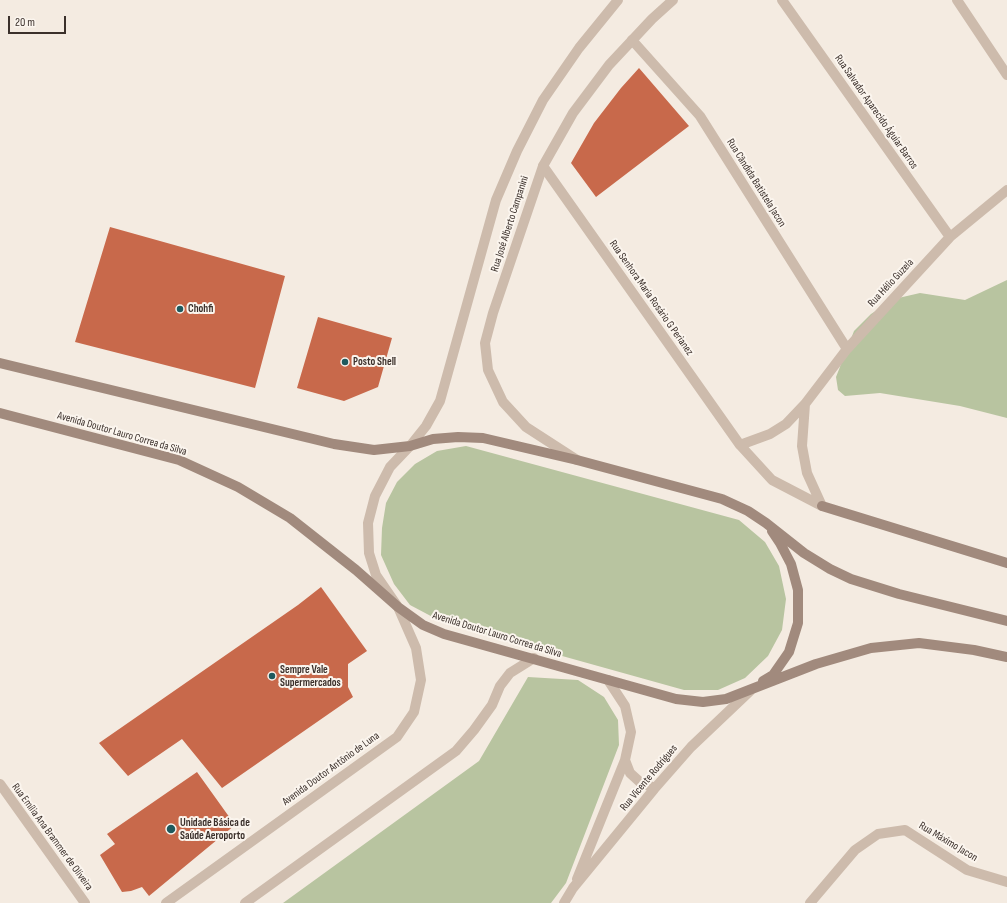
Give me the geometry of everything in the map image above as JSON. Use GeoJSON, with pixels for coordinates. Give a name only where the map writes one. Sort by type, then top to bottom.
{"type":"FeatureCollection","features":[{"type":"Feature","properties":{"kind":"main road"},"geometry":{"type":"LineString","coordinates":[[0,363],[334,444],[374,450],[410,446],[433,439],[458,437],[483,438],[577,460],[722,499],[748,511],[804,553],[830,569],[851,579],[899,594],[1007,621]]}},
{"type":"Feature","properties":{"kind":"main road","name":"Avenida Doutor Lauro Correa da Silva"},"geometry":{"type":"LineString","coordinates":[[0,413],[179,460],[238,487],[290,518],[356,570],[398,607],[423,625],[444,634],[676,699],[703,702],[726,699],[750,691],[816,664],[871,648],[919,643],[974,650],[1007,657]]}},
{"type":"Feature","properties":{"kind":"main road"},"geometry":{"type":"LineString","coordinates":[[822,506],[1007,563]]}},
{"type":"Feature","properties":{"kind":"main road"},"geometry":{"type":"LineString","coordinates":[[750,691],[773,675],[789,652],[798,623],[798,590],[791,564],[780,543],[766,523]]}},
{"type":"Feature","properties":{"kind":"street","name":"Rua José Alberto Campanini"},"geometry":{"type":"LineString","coordinates":[[398,607],[376,575],[369,553],[368,523],[375,496],[390,467],[426,426],[440,401],[496,200],[517,150],[543,100],[579,48],[618,0]]}},
{"type":"Feature","properties":{"kind":"street","name":"Rua José Alberto Campanini"},"geometry":{"type":"LineString","coordinates":[[577,460],[526,427],[503,402],[488,370],[485,343],[493,313],[543,166],[573,112],[609,66],[652,19],[673,0]]}},
{"type":"Feature","properties":{"kind":"street","name":"Rua Salvador Aparecido Águiar Barros"},"geometry":{"type":"LineString","coordinates":[[782,0],[950,237]]}},
{"type":"Feature","properties":{"kind":"street"},"geometry":{"type":"LineString","coordinates":[[957,0],[1007,75]]}},
{"type":"Feature","properties":{"kind":"street","name":"Rua Cândida Batistela Jacon"},"geometry":{"type":"LineString","coordinates":[[632,40],[700,116],[847,349]]}},
{"type":"Feature","properties":{"kind":"street","name":"Rua Senhora Maria Rosário G Perianez"},"geometry":{"type":"LineString","coordinates":[[543,166],[740,445],[772,480],[822,506]]}},
{"type":"Feature","properties":{"kind":"street","name":"Rua Hélio Guzela"},"geometry":{"type":"LineString","coordinates":[[740,445],[770,434],[786,424],[805,404],[847,349],[950,237],[1007,190]]}},
{"type":"Feature","properties":{"kind":"street"},"geometry":{"type":"LineString","coordinates":[[805,404],[802,446],[807,473],[822,506]]}},
{"type":"Feature","properties":{"kind":"street","name":"Avenida Doutor Antônio de Luna"},"geometry":{"type":"LineString","coordinates":[[166,903],[397,737],[414,712],[421,680],[416,648],[398,607]]}},
{"type":"Feature","properties":{"kind":"street"},"geometry":{"type":"LineString","coordinates":[[245,903],[456,751],[474,730],[492,705],[500,686],[510,673],[534,658]]}},
{"type":"Feature","properties":{"kind":"street","name":"Rua Vicente Rodrigues"},"geometry":{"type":"LineString","coordinates":[[573,888],[625,760],[631,732],[625,706],[608,680]]}},
{"type":"Feature","properties":{"kind":"street","name":"Rua Vicente Rodrigues"},"geometry":{"type":"LineString","coordinates":[[564,903],[573,888],[655,788],[691,747],[750,691]]}},
{"type":"Feature","properties":{"kind":"street"},"geometry":{"type":"LineString","coordinates":[[625,760],[630,773],[641,783],[655,788]]}},
{"type":"Feature","properties":{"kind":"street","name":"Rua Emília Ana Brammer de Oliveira"},"geometry":{"type":"LineString","coordinates":[[0,784],[85,903]]}},
{"type":"Feature","properties":{"kind":"street","name":"Rua Máximo Jacon"},"geometry":{"type":"LineString","coordinates":[[810,903],[855,850],[878,834],[905,830],[967,870],[1007,882]]}},
{"type":"Feature","properties":{"kind":"green space"},"geometry":{"type":"Polygon","coordinates":[[[1007,280],[1007,418],[960,406],[880,393],[845,396],[838,390],[836,377],[854,331],[871,314],[894,299],[920,293],[965,300],[1007,280]]]}},
{"type":"Feature","properties":{"kind":"green space"},"geometry":{"type":"Polygon","coordinates":[[[466,446],[739,520],[765,542],[779,566],[786,599],[782,630],[768,656],[745,678],[718,690],[684,690],[444,623],[410,605],[394,584],[381,555],[382,528],[386,503],[397,482],[415,464],[437,451],[466,446]]]}},
{"type":"Feature","properties":{"kind":"green space"},"geometry":{"type":"Polygon","coordinates":[[[528,677],[578,680],[604,697],[618,720],[619,745],[566,883],[551,903],[283,903],[479,761],[528,677]]]}},
{"type":"Feature","properties":{"kind":"building"},"geometry":{"type":"Polygon","coordinates":[[[639,68],[689,126],[596,197],[571,163],[594,123],[621,88],[639,68]]]}},
{"type":"Feature","properties":{"kind":"building","name":"Chohfi"},"geometry":{"type":"Polygon","coordinates":[[[110,227],[285,276],[255,388],[75,342],[110,227]]]}},
{"type":"Feature","properties":{"kind":"building","name":"Posto Shell"},"geometry":{"type":"Polygon","coordinates":[[[318,317],[392,338],[378,387],[344,401],[297,388],[318,317]]]}},
{"type":"Feature","properties":{"kind":"building","name":"Sempre Vale Supermercados"},"geometry":{"type":"Polygon","coordinates":[[[321,587],[367,651],[348,664],[348,687],[353,697],[222,788],[182,739],[128,776],[99,743],[298,605],[321,587]]]}},
{"type":"Feature","properties":{"kind":"building","name":"Unidade Básica de Saúde Aeroporto"},"geometry":{"type":"Polygon","coordinates":[[[197,772],[235,825],[149,896],[142,887],[131,891],[122,892],[100,855],[115,844],[107,834],[197,772]]]}},
{"type":"Feature","properties":{"kind":"place","name":"Chohfi"},"geometry":{"type":"Point","coordinates":[180,309]}},
{"type":"Feature","properties":{"kind":"place","name":"Posto Shell"},"geometry":{"type":"Point","coordinates":[345,362]}},
{"type":"Feature","properties":{"kind":"place","name":"Sempre Vale Supermercados"},"geometry":{"type":"Point","coordinates":[272,676]}},
{"type":"Feature","properties":{"kind":"place","name":"Unidade Básica de Saúde Aeroporto"},"geometry":{"type":"Point","coordinates":[171,829]}}]}
